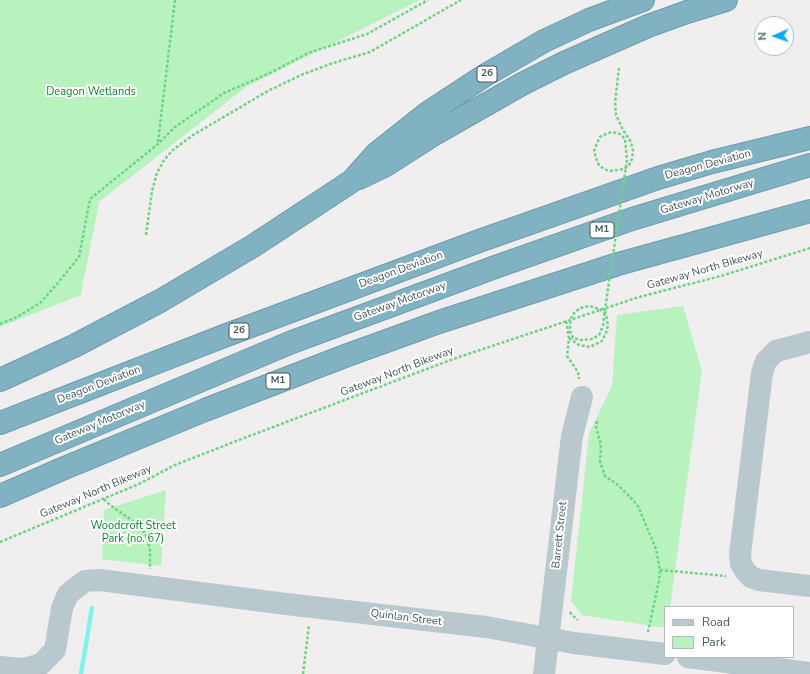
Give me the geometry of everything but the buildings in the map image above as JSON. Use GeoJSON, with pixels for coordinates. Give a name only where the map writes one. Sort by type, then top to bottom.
{"type":"FeatureCollection","features":[{"type":"Feature","properties":{"kind":"highway","name":"26"},"geometry":{"type":"LineString","coordinates":[[0,380],[74,346],[160,301],[253,246],[352,181],[376,154],[429,112],[484,76],[544,41],[589,20],[643,0]]}},
{"type":"Feature","properties":{"kind":"highway"},"geometry":{"type":"LineString","coordinates":[[352,181],[386,165],[436,133],[522,84],[564,63],[648,26],[726,0]]}},
{"type":"Feature","properties":{"kind":"highway"},"geometry":{"type":"LineString","coordinates":[[712,162],[810,126]]}},
{"type":"Feature","properties":{"kind":"highway","name":"Deagon Deviation"},"geometry":{"type":"LineString","coordinates":[[0,423],[224,336],[479,241],[658,178],[712,162],[810,138]]}},
{"type":"Feature","properties":{"kind":"highway","name":"Gateway Motorway"},"geometry":{"type":"LineString","coordinates":[[0,465],[292,342],[632,219],[810,165]]}},
{"type":"Feature","properties":{"kind":"highway","name":"M1"},"geometry":{"type":"LineString","coordinates":[[0,496],[205,410],[345,356],[439,322],[618,264],[810,210]]}},
{"type":"Feature","properties":{"kind":"street"},"geometry":{"type":"LineString","coordinates":[[810,342],[776,351],[766,361],[762,373],[740,554],[741,564],[751,577],[759,580],[810,586]]}},
{"type":"Feature","properties":{"kind":"street","name":"Barrett Street"},"geometry":{"type":"LineString","coordinates":[[544,674],[572,436],[582,397]]}},
{"type":"Feature","properties":{"kind":"street","name":"Quinlan Street"},"geometry":{"type":"LineString","coordinates":[[0,667],[23,669],[41,664],[55,650],[62,608],[68,594],[84,582],[100,580],[286,604],[486,627],[574,643],[664,654]]}},
{"type":"Feature","properties":{"kind":"street"},"geometry":{"type":"LineString","coordinates":[[696,658],[810,673]]}},
{"type":"Feature","properties":{"kind":"path"},"geometry":{"type":"LineString","coordinates":[[158,144],[175,0]]}},
{"type":"Feature","properties":{"kind":"path"},"geometry":{"type":"LineString","coordinates":[[0,324],[17,317],[40,303],[57,284],[79,257],[90,199],[158,144],[175,127],[224,92],[270,72],[308,53],[368,34],[428,0]]}},
{"type":"Feature","properties":{"kind":"path"},"geometry":{"type":"LineString","coordinates":[[146,235],[152,191],[159,170],[164,160],[173,150],[193,135],[268,91],[301,75],[333,63],[370,52],[461,0]]}},
{"type":"Feature","properties":{"kind":"path"},"geometry":{"type":"LineString","coordinates":[[569,338],[579,345],[590,347],[602,341],[608,326],[606,314],[600,309],[589,306],[580,308],[572,315],[570,331],[573,338],[581,340],[592,339],[598,335],[603,326],[604,318],[605,310],[609,282],[627,160],[625,139],[620,134],[612,132],[606,134],[600,137],[594,151],[599,165],[610,171],[624,169],[629,165],[632,159],[633,151],[631,142],[616,115],[615,103],[619,68]]}},
{"type":"Feature","properties":{"kind":"path","name":"Gateway North Bikeway"},"geometry":{"type":"LineString","coordinates":[[0,542],[139,484],[175,465],[456,358],[639,297],[721,276],[810,248]]}},
{"type":"Feature","properties":{"kind":"path"},"geometry":{"type":"LineString","coordinates":[[566,322],[569,338],[567,356],[578,372],[582,397]]}},
{"type":"Feature","properties":{"kind":"path"},"geometry":{"type":"LineString","coordinates":[[597,419],[596,426],[601,445],[600,462],[605,476],[618,485],[638,506],[656,550],[660,570],[659,581],[648,632]]}},
{"type":"Feature","properties":{"kind":"path"},"geometry":{"type":"LineString","coordinates":[[104,498],[110,505],[140,526],[147,536],[150,550],[150,568],[147,586]]}},
{"type":"Feature","properties":{"kind":"path"},"geometry":{"type":"LineString","coordinates":[[660,570],[737,577],[746,572]]}},
{"type":"Feature","properties":{"kind":"path"},"geometry":{"type":"LineString","coordinates":[[303,674],[309,625]]}},
{"type":"Feature","properties":{"kind":"green space","name":"Deagon Wetlands"},"geometry":{"type":"Polygon","coordinates":[[[0,0],[420,0],[246,87],[99,202],[81,295],[0,327],[0,0]]]}},
{"type":"Feature","properties":{"kind":"green space"},"geometry":{"type":"Polygon","coordinates":[[[683,306],[702,371],[670,606],[664,606],[664,628],[582,615],[571,601],[589,434],[612,385],[617,315],[683,306]]]}},
{"type":"Feature","properties":{"kind":"green space","name":"Woodcroft Street Park (no. 67)"},"geometry":{"type":"Polygon","coordinates":[[[166,490],[161,566],[102,559],[104,510],[166,490]]]}},
{"type":"Feature","properties":{"kind":"waterway"},"geometry":{"type":"LineString","coordinates":[[81,674],[92,608]]}}]}
